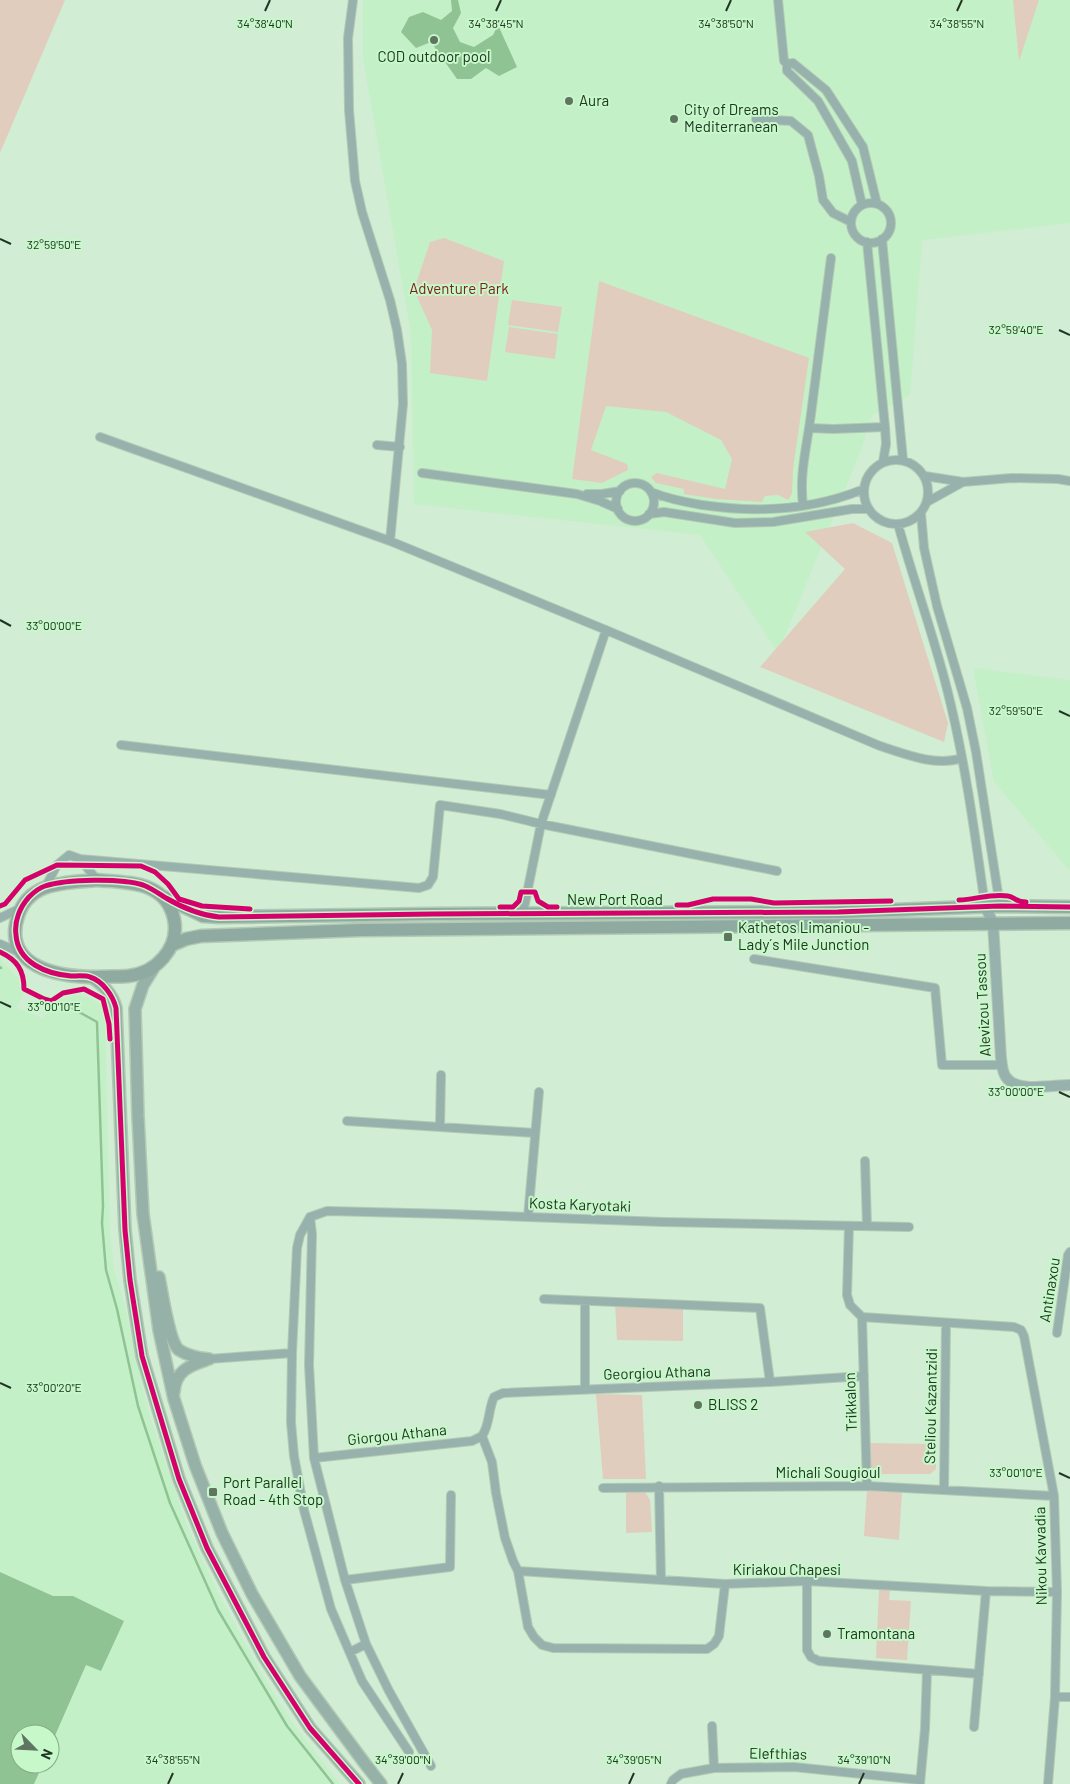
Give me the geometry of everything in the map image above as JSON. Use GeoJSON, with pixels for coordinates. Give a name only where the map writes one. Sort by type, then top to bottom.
{"type":"FeatureCollection","features":[{"type":"Feature","properties":{"kind":"main road"},"geometry":{"type":"LineString","coordinates":[[155,966],[141,973],[128,976],[70,976],[41,969],[21,952],[18,945],[15,931],[21,908],[32,895],[46,886],[97,880],[142,885],[164,897],[172,911],[175,925],[172,945],[167,954],[155,966],[143,986],[135,1009],[143,1214],[159,1330],[174,1399],[195,1465],[252,1594],[300,1676],[382,1784]]}},
{"type":"Feature","properties":{"kind":"main road","name":"New Port Road"},"geometry":{"type":"LineString","coordinates":[[164,897],[203,916],[219,917],[523,913],[838,912],[985,906],[1070,907]]}},
{"type":"Feature","properties":{"kind":"main road","name":"New Port Road"},"geometry":{"type":"LineString","coordinates":[[172,945],[186,939],[201,936],[361,930],[1070,923]]}},
{"type":"Feature","properties":{"kind":"main road"},"geometry":{"type":"LineString","coordinates":[[90,977],[107,990],[114,999],[116,1008],[125,1230],[130,1280],[142,1356],[179,1479],[207,1548],[264,1657],[310,1728],[359,1784]]}},
{"type":"Feature","properties":{"kind":"main road"},"geometry":{"type":"LineString","coordinates":[[143,1214],[156,1264],[170,1332],[177,1348],[196,1358],[209,1359]]}},
{"type":"Feature","properties":{"kind":"main road"},"geometry":{"type":"LineString","coordinates":[[174,1399],[174,1386],[181,1372],[193,1364],[209,1359]]}},
{"type":"Feature","properties":{"kind":"street"},"geometry":{"type":"LineString","coordinates":[[353,0],[348,38],[348,110],[355,181],[362,212],[390,300],[402,364],[403,404],[390,541]]}},
{"type":"Feature","properties":{"kind":"street"},"geometry":{"type":"LineString","coordinates":[[778,0],[784,61],[787,64],[787,71],[818,101],[852,161],[862,205]]}},
{"type":"Feature","properties":{"kind":"street"},"geometry":{"type":"LineString","coordinates":[[787,64],[793,63],[826,90],[863,147],[877,204]]}},
{"type":"Feature","properties":{"kind":"street"},"geometry":{"type":"LineString","coordinates":[[756,118],[791,121],[808,135],[820,176],[823,200],[832,213],[851,222]]}},
{"type":"Feature","properties":{"kind":"street"},"geometry":{"type":"LineString","coordinates":[[868,203],[877,204],[888,212],[890,221],[888,232],[877,242],[867,242],[857,238],[854,233],[851,222],[854,212],[862,205],[868,203]]}},
{"type":"Feature","properties":{"kind":"street"},"geometry":{"type":"LineString","coordinates":[[882,239],[903,460]]}},
{"type":"Feature","properties":{"kind":"street"},"geometry":{"type":"LineString","coordinates":[[867,242],[885,427],[886,444],[883,462]]}},
{"type":"Feature","properties":{"kind":"street"},"geometry":{"type":"LineString","coordinates":[[803,506],[802,470],[831,258]]}},
{"type":"Feature","properties":{"kind":"street"},"geometry":{"type":"LineString","coordinates":[[809,428],[885,427]]}},
{"type":"Feature","properties":{"kind":"street"},"geometry":{"type":"LineString","coordinates":[[100,437],[390,541],[880,746],[906,755],[931,760],[954,761],[962,758]]}},
{"type":"Feature","properties":{"kind":"street"},"geometry":{"type":"LineString","coordinates":[[377,445],[400,447]]}},
{"type":"Feature","properties":{"kind":"street"},"geometry":{"type":"LineString","coordinates":[[897,459],[903,460],[916,465],[925,476],[929,488],[927,502],[920,513],[910,521],[898,524],[884,522],[878,519],[869,509],[864,496],[864,489],[872,470],[883,462],[897,459]]}},
{"type":"Feature","properties":{"kind":"street"},"geometry":{"type":"LineString","coordinates":[[422,473],[577,494],[602,494],[620,491],[634,483],[643,485],[650,492],[654,501],[649,514],[641,520],[632,520],[624,517],[618,509],[577,494]]}},
{"type":"Feature","properties":{"kind":"street"},"geometry":{"type":"LineString","coordinates":[[925,476],[963,482],[1012,478],[1070,481]]}},
{"type":"Feature","properties":{"kind":"street"},"geometry":{"type":"LineString","coordinates":[[927,502],[963,482]]}},
{"type":"Feature","properties":{"kind":"street"},"geometry":{"type":"LineString","coordinates":[[650,492],[667,499],[726,508],[772,510],[803,506],[852,494],[864,489]]}},
{"type":"Feature","properties":{"kind":"street"},"geometry":{"type":"LineString","coordinates":[[618,509],[617,500],[620,491]]}},
{"type":"Feature","properties":{"kind":"street"},"geometry":{"type":"LineString","coordinates":[[649,514],[664,512],[735,523],[773,522],[852,509],[869,509]]}},
{"type":"Feature","properties":{"kind":"street"},"geometry":{"type":"LineString","coordinates":[[920,513],[924,548],[937,606],[966,705],[976,752],[1000,906],[993,923]]}},
{"type":"Feature","properties":{"kind":"street"},"geometry":{"type":"LineString","coordinates":[[898,524],[947,687],[962,758],[985,906],[993,923]]}},
{"type":"Feature","properties":{"kind":"street"},"geometry":{"type":"LineString","coordinates":[[523,913],[541,824],[606,630]]}},
{"type":"Feature","properties":{"kind":"street"},"geometry":{"type":"LineString","coordinates":[[121,746],[550,795]]}},
{"type":"Feature","properties":{"kind":"street"},"geometry":{"type":"LineString","coordinates":[[46,886],[57,865],[69,855],[80,859],[419,888],[428,884],[433,877],[440,805],[500,814],[541,824],[777,871]]}},
{"type":"Feature","properties":{"kind":"street"},"geometry":{"type":"LineString","coordinates":[[80,859],[97,880]]}},
{"type":"Feature","properties":{"kind":"street"},"geometry":{"type":"LineString","coordinates":[[0,918],[21,908]]}},
{"type":"Feature","properties":{"kind":"street","name":"Alevizou Tassou"},"geometry":{"type":"LineString","coordinates":[[993,923],[1002,1065],[1005,1076],[1012,1085],[1026,1087],[1070,1084]]}},
{"type":"Feature","properties":{"kind":"street"},"geometry":{"type":"LineString","coordinates":[[0,944],[21,952]]}},
{"type":"Feature","properties":{"kind":"street"},"geometry":{"type":"LineString","coordinates":[[754,959],[935,988],[942,1065],[1002,1065]]}},
{"type":"Feature","properties":{"kind":"street"},"geometry":{"type":"LineString","coordinates":[[440,1127],[441,1075]]}},
{"type":"Feature","properties":{"kind":"street"},"geometry":{"type":"LineString","coordinates":[[528,1217],[539,1092]]}},
{"type":"Feature","properties":{"kind":"street"},"geometry":{"type":"LineString","coordinates":[[347,1121],[535,1133]]}},
{"type":"Feature","properties":{"kind":"street"},"geometry":{"type":"LineString","coordinates":[[865,1161],[867,1226]]}},
{"type":"Feature","properties":{"kind":"street","name":"Kosta Karyotaki"},"geometry":{"type":"LineString","coordinates":[[310,1217],[327,1211],[664,1222],[909,1227]]}},
{"type":"Feature","properties":{"kind":"street"},"geometry":{"type":"LineString","coordinates":[[310,1217],[300,1234],[297,1248],[291,1422],[294,1456],[304,1510],[331,1609],[362,1681],[409,1752]]}},
{"type":"Feature","properties":{"kind":"street"},"geometry":{"type":"LineString","coordinates":[[310,1217],[312,1234],[309,1365],[314,1458],[345,1580],[366,1644],[389,1691],[431,1766]]}},
{"type":"Feature","properties":{"kind":"street"},"geometry":{"type":"LineString","coordinates":[[849,1226],[847,1295],[850,1305],[862,1317],[946,1323]]}},
{"type":"Feature","properties":{"kind":"street","name":"Antinaxou"},"geometry":{"type":"LineString","coordinates":[[1057,1333],[1070,1252]]}},
{"type":"Feature","properties":{"kind":"street"},"geometry":{"type":"LineString","coordinates":[[544,1299],[760,1308],[770,1382]]}},
{"type":"Feature","properties":{"kind":"street"},"geometry":{"type":"LineString","coordinates":[[585,1301],[585,1390]]}},
{"type":"Feature","properties":{"kind":"street","name":"Trikkalon"},"geometry":{"type":"LineString","coordinates":[[862,1317],[867,1486]]}},
{"type":"Feature","properties":{"kind":"street","name":"Nikou Kavvadia"},"geometry":{"type":"LineString","coordinates":[[946,1323],[1014,1327],[1021,1330],[1024,1336],[1054,1496],[1057,1592],[1055,1697],[1048,1784]]}},
{"type":"Feature","properties":{"kind":"street","name":"Steliou Kazantzidi"},"geometry":{"type":"LineString","coordinates":[[944,1490],[946,1323]]}},
{"type":"Feature","properties":{"kind":"street"},"geometry":{"type":"LineString","coordinates":[[209,1359],[292,1353]]}},
{"type":"Feature","properties":{"kind":"street","name":"Georgiou Athana"},"geometry":{"type":"LineString","coordinates":[[482,1436],[487,1429],[490,1407],[494,1397],[503,1393],[770,1382],[864,1376]]}},
{"type":"Feature","properties":{"kind":"street"},"geometry":{"type":"LineString","coordinates":[[482,1436],[492,1462],[505,1538],[518,1571],[528,1627],[534,1638],[542,1645],[553,1648],[707,1649],[714,1644],[719,1636],[725,1584]]}},
{"type":"Feature","properties":{"kind":"street","name":"Giorgou Athana"},"geometry":{"type":"LineString","coordinates":[[314,1458],[472,1440],[482,1436]]}},
{"type":"Feature","properties":{"kind":"street"},"geometry":{"type":"LineString","coordinates":[[659,1486],[661,1580]]}},
{"type":"Feature","properties":{"kind":"street","name":"Michali Sougioul"},"geometry":{"type":"LineString","coordinates":[[602,1488],[659,1486],[867,1486],[1054,1496]]}},
{"type":"Feature","properties":{"kind":"street"},"geometry":{"type":"LineString","coordinates":[[345,1580],[450,1566],[451,1495]]}},
{"type":"Feature","properties":{"kind":"street","name":"Kiriakou Chapesi"},"geometry":{"type":"LineString","coordinates":[[518,1571],[725,1584],[807,1581],[986,1591],[1057,1592]]}},
{"type":"Feature","properties":{"kind":"street"},"geometry":{"type":"LineString","coordinates":[[807,1581],[807,1650],[811,1657],[820,1661],[979,1674]]}},
{"type":"Feature","properties":{"kind":"street"},"geometry":{"type":"LineString","coordinates":[[974,1726],[986,1591]]}},
{"type":"Feature","properties":{"kind":"street"},"geometry":{"type":"LineString","coordinates":[[350,1652],[366,1644]]}},
{"type":"Feature","properties":{"kind":"street"},"geometry":{"type":"LineString","coordinates":[[920,1782],[925,1729],[927,1671]]}},
{"type":"Feature","properties":{"kind":"street"},"geometry":{"type":"LineString","coordinates":[[1055,1697],[1070,1698]]}},
{"type":"Feature","properties":{"kind":"street"},"geometry":{"type":"LineString","coordinates":[[712,1726],[714,1768]]}},
{"type":"Feature","properties":{"kind":"street","name":"Elefthias"},"geometry":{"type":"LineString","coordinates":[[672,1784],[673,1780],[681,1774],[714,1768],[794,1767],[920,1782]]}},
{"type":"Feature","properties":{"kind":"shaded area","name":"City of Dreams Mediterranean"},"geometry":{"type":"Polygon","coordinates":[[[363,0],[1070,0],[1070,223],[922,240],[910,395],[872,415],[861,450],[778,653],[700,535],[414,504],[411,334],[363,58],[363,0]]]}},
{"type":"Feature","properties":{"kind":"shaded area","name":"COD outdoor pool"},"geometry":{"type":"Polygon","coordinates":[[[451,0],[458,0],[461,13],[453,28],[460,42],[474,47],[493,35],[498,25],[517,67],[499,76],[486,68],[471,79],[457,79],[431,42],[416,48],[401,32],[409,17],[423,12],[441,20],[452,11],[451,0]]]}},
{"type":"Feature","properties":{"kind":"shaded area"},"geometry":{"type":"Polygon","coordinates":[[[973,668],[1070,680],[1070,871],[994,782],[973,668]]]}},
{"type":"Feature","properties":{"kind":"shaded area"},"geometry":{"type":"Polygon","coordinates":[[[0,959],[17,977],[23,994],[17,1008],[42,1018],[60,999],[78,995],[91,998],[100,1005],[105,1018],[110,1234],[114,1270],[123,1298],[147,1407],[186,1523],[218,1593],[263,1676],[294,1725],[340,1784],[34,1784],[38,1774],[60,1774],[60,1724],[86,1664],[101,1671],[73,1596],[53,1596],[0,1572],[0,959]]]}},
{"type":"Feature","properties":{"kind":"shaded area"},"geometry":{"type":"Polygon","coordinates":[[[0,1572],[53,1596],[73,1596],[124,1621],[101,1671],[86,1665],[60,1724],[10,1724],[10,1774],[38,1774],[34,1784],[0,1784],[0,1572]]]}},
{"type":"Feature","properties":{"kind":"green space"},"geometry":{"type":"Polygon","coordinates":[[[0,0],[65,0],[0,153],[0,0]]]}},
{"type":"Feature","properties":{"kind":"green space"},"geometry":{"type":"Polygon","coordinates":[[[1013,0],[1039,0],[1019,61],[1013,0]]]}},
{"type":"Feature","properties":{"kind":"green space","name":"Adventure Park"},"geometry":{"type":"Polygon","coordinates":[[[444,238],[504,261],[487,381],[430,373],[432,330],[414,290],[430,242],[444,238]]]}},
{"type":"Feature","properties":{"kind":"green space"},"geometry":{"type":"Polygon","coordinates":[[[599,281],[809,358],[793,469],[792,494],[788,500],[778,495],[765,496],[762,502],[716,499],[684,494],[684,489],[656,483],[651,477],[657,473],[725,489],[732,459],[721,440],[666,412],[606,406],[591,450],[627,464],[628,470],[602,483],[572,479],[599,281]]]}},
{"type":"Feature","properties":{"kind":"green space"},"geometry":{"type":"Polygon","coordinates":[[[512,300],[562,307],[558,332],[508,325],[512,300]]]}},
{"type":"Feature","properties":{"kind":"green space"},"geometry":{"type":"Polygon","coordinates":[[[509,327],[558,334],[555,359],[505,352],[509,327]]]}},
{"type":"Feature","properties":{"kind":"green space"},"geometry":{"type":"Polygon","coordinates":[[[853,523],[892,543],[948,723],[944,742],[760,667],[845,569],[805,532],[853,523]]]}},
{"type":"Feature","properties":{"kind":"green space"},"geometry":{"type":"Polygon","coordinates":[[[615,1303],[683,1305],[683,1341],[617,1340],[615,1303]]]}},
{"type":"Feature","properties":{"kind":"green space"},"geometry":{"type":"Polygon","coordinates":[[[596,1394],[642,1395],[646,1479],[603,1479],[596,1394]]]}},
{"type":"Feature","properties":{"kind":"green space"},"geometry":{"type":"Polygon","coordinates":[[[870,1443],[936,1444],[936,1469],[930,1474],[877,1474],[871,1466],[870,1443]]]}},
{"type":"Feature","properties":{"kind":"green space"},"geometry":{"type":"Polygon","coordinates":[[[867,1489],[902,1491],[899,1540],[864,1536],[867,1489]]]}},
{"type":"Feature","properties":{"kind":"green space"},"geometry":{"type":"Polygon","coordinates":[[[626,1491],[645,1492],[650,1500],[652,1532],[626,1533],[626,1491]]]}},
{"type":"Feature","properties":{"kind":"green space"},"geometry":{"type":"Polygon","coordinates":[[[879,1590],[890,1590],[889,1600],[911,1601],[907,1660],[876,1658],[879,1590]]]}},
{"type":"Feature","properties":{"kind":"waterway"},"geometry":{"type":"LineString","coordinates":[[63,1003],[97,1022],[102,1223],[106,1270],[117,1309],[138,1406],[170,1503],[218,1610],[287,1726],[333,1784]]}},
{"type":"Feature","properties":{"kind":"cycle path"},"geometry":{"type":"LineString","coordinates":[[0,906],[5,904],[25,880],[57,865],[141,866],[155,872],[168,884],[179,899],[202,906],[250,909]]}},
{"type":"Feature","properties":{"kind":"cycle path"},"geometry":{"type":"LineString","coordinates":[[359,1784],[310,1728],[264,1657],[207,1548],[179,1479],[142,1356],[130,1280],[125,1230],[116,1008],[107,989],[95,979],[86,976],[62,975],[44,970],[28,960],[22,953],[18,945],[16,925],[18,914],[29,897],[45,886],[66,882],[122,881],[143,885],[185,908],[205,915],[219,917],[838,912],[1000,906],[1070,907]]}},
{"type":"Feature","properties":{"kind":"cycle path"},"geometry":{"type":"LineString","coordinates":[[500,907],[513,907],[519,901],[521,892],[535,892],[538,901],[548,907],[557,907]]}},
{"type":"Feature","properties":{"kind":"cycle path"},"geometry":{"type":"LineString","coordinates":[[959,900],[1002,895],[1026,902]]}},
{"type":"Feature","properties":{"kind":"cycle path"},"geometry":{"type":"LineString","coordinates":[[677,905],[688,905],[713,899],[751,899],[774,903],[891,901]]}},
{"type":"Feature","properties":{"kind":"cycle path"},"geometry":{"type":"LineString","coordinates":[[0,952],[11,958],[18,966],[23,976],[24,989],[44,999],[51,1001],[63,993],[84,989],[103,999],[109,1024],[110,1039]]}},
{"type":"Feature","properties":{"kind":"place","name":"COD outdoor pool"},"geometry":{"type":"Point","coordinates":[434,40]}},
{"type":"Feature","properties":{"kind":"place","name":"Aura"},"geometry":{"type":"Point","coordinates":[569,101]}},
{"type":"Feature","properties":{"kind":"place","name":"City of Dreams Mediterranean"},"geometry":{"type":"Point","coordinates":[674,119]}},
{"type":"Feature","properties":{"kind":"place","name":"Kathetos Limaniou - Lady´s Mile Junction"},"geometry":{"type":"Point","coordinates":[728,937]}},
{"type":"Feature","properties":{"kind":"place","name":"BLISS 2"},"geometry":{"type":"Point","coordinates":[698,1405]}},
{"type":"Feature","properties":{"kind":"place","name":"Port Parallel Road - 4th Stop"},"geometry":{"type":"Point","coordinates":[213,1492]}},
{"type":"Feature","properties":{"kind":"place","name":"Tramontana"},"geometry":{"type":"Point","coordinates":[827,1634]}}]}
